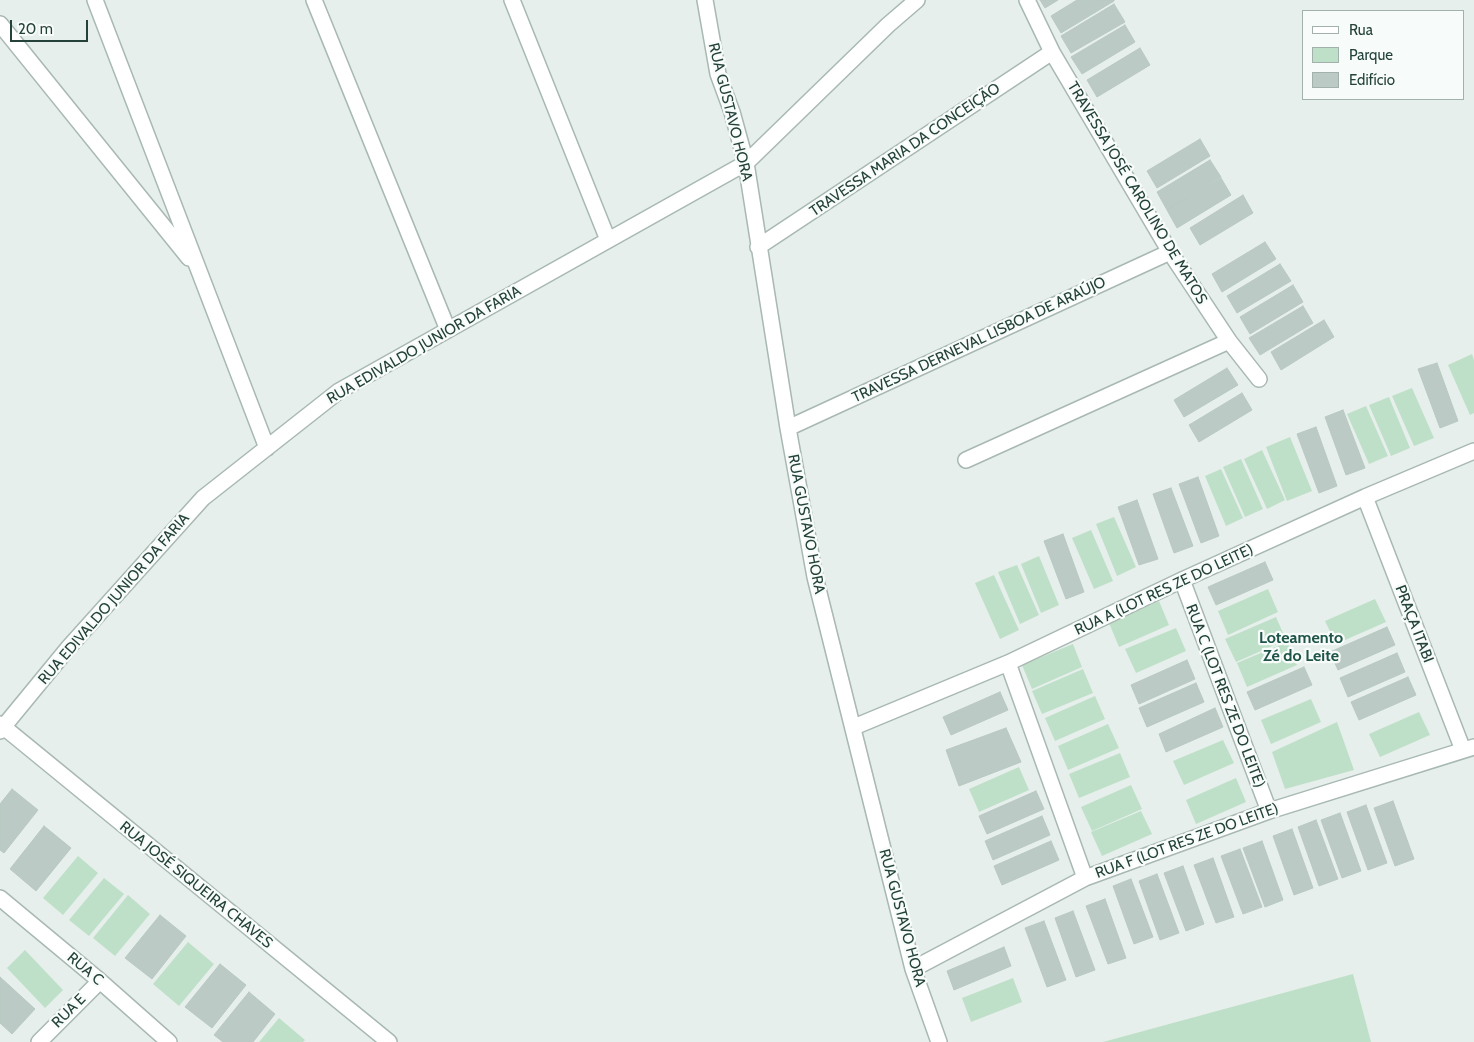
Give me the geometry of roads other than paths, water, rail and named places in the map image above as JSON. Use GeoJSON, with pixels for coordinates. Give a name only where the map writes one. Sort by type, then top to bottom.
{"type":"FeatureCollection","features":[{"type":"Feature","properties":{"kind":"street"},"geometry":{"type":"LineString","coordinates":[[95,0],[267,448]]}},
{"type":"Feature","properties":{"kind":"street"},"geometry":{"type":"LineString","coordinates":[[314,0],[448,330]]}},
{"type":"Feature","properties":{"kind":"street"},"geometry":{"type":"LineString","coordinates":[[512,0],[608,240]]}},
{"type":"Feature","properties":{"kind":"street","name":"RUA GUSTAVO HORA"},"geometry":{"type":"LineString","coordinates":[[705,0],[718,74],[732,112],[746,163],[788,428],[815,577],[854,726],[913,968],[939,1042]]}},
{"type":"Feature","properties":{"kind":"street","name":"RUA EDIVALDO JUNIOR DA FARIA"},"geometry":{"type":"LineString","coordinates":[[1,727],[69,647],[203,498],[339,390],[746,163],[888,25],[917,0]]}},
{"type":"Feature","properties":{"kind":"street","name":"TRAVESSA JOSÉ CAROLINO DE MATOS"},"geometry":{"type":"LineString","coordinates":[[1027,0],[1052,52],[1170,252],[1229,341],[1259,379]]}},
{"type":"Feature","properties":{"kind":"street"},"geometry":{"type":"LineString","coordinates":[[0,24],[198,270]]}},
{"type":"Feature","properties":{"kind":"street","name":"TRAVESSA MARIA DA CONCEIÇÃO"},"geometry":{"type":"LineString","coordinates":[[758,247],[1052,52]]}},
{"type":"Feature","properties":{"kind":"street","name":"TRAVESSA DERNEVAL LISBOA DE ARAÚJO"},"geometry":{"type":"LineString","coordinates":[[788,428],[1170,252]]}},
{"type":"Feature","properties":{"kind":"street"},"geometry":{"type":"LineString","coordinates":[[966,460],[1229,341]]}},
{"type":"Feature","properties":{"kind":"street","name":"RUA A (LOT RES ZE DO LEITE)"},"geometry":{"type":"LineString","coordinates":[[854,726],[1008,663],[1182,580],[1365,497],[1472,456]]}},
{"type":"Feature","properties":{"kind":"street","name":"PRAÇA ITABI"},"geometry":{"type":"LineString","coordinates":[[1365,497],[1468,748]]}},
{"type":"Feature","properties":{"kind":"street","name":"RUA C (LOT RES ZE DO LEITE)"},"geometry":{"type":"LineString","coordinates":[[1182,580],[1269,811]]}},
{"type":"Feature","properties":{"kind":"street"},"geometry":{"type":"LineString","coordinates":[[1008,663],[1085,878]]}},
{"type":"Feature","properties":{"kind":"street","name":"RUA JOSÉ SIQUEIRA CHAVES"},"geometry":{"type":"LineString","coordinates":[[1,727],[389,1042]]}},
{"type":"Feature","properties":{"kind":"street","name":"RUA F (LOT RES ZE DO LEITE)"},"geometry":{"type":"LineString","coordinates":[[913,968],[1085,878],[1269,811],[1468,748]]}},
{"type":"Feature","properties":{"kind":"street","name":"RUA C"},"geometry":{"type":"LineString","coordinates":[[0,898],[100,981],[169,1042]]}},
{"type":"Feature","properties":{"kind":"street","name":"RUA E"},"geometry":{"type":"LineString","coordinates":[[39,1042],[100,981]]}},
{"type":"Feature","properties":{"kind":"district","name":"Loteamento Zé do Leite"},"geometry":{"type":"Point","coordinates":[1301,647]}}]}
